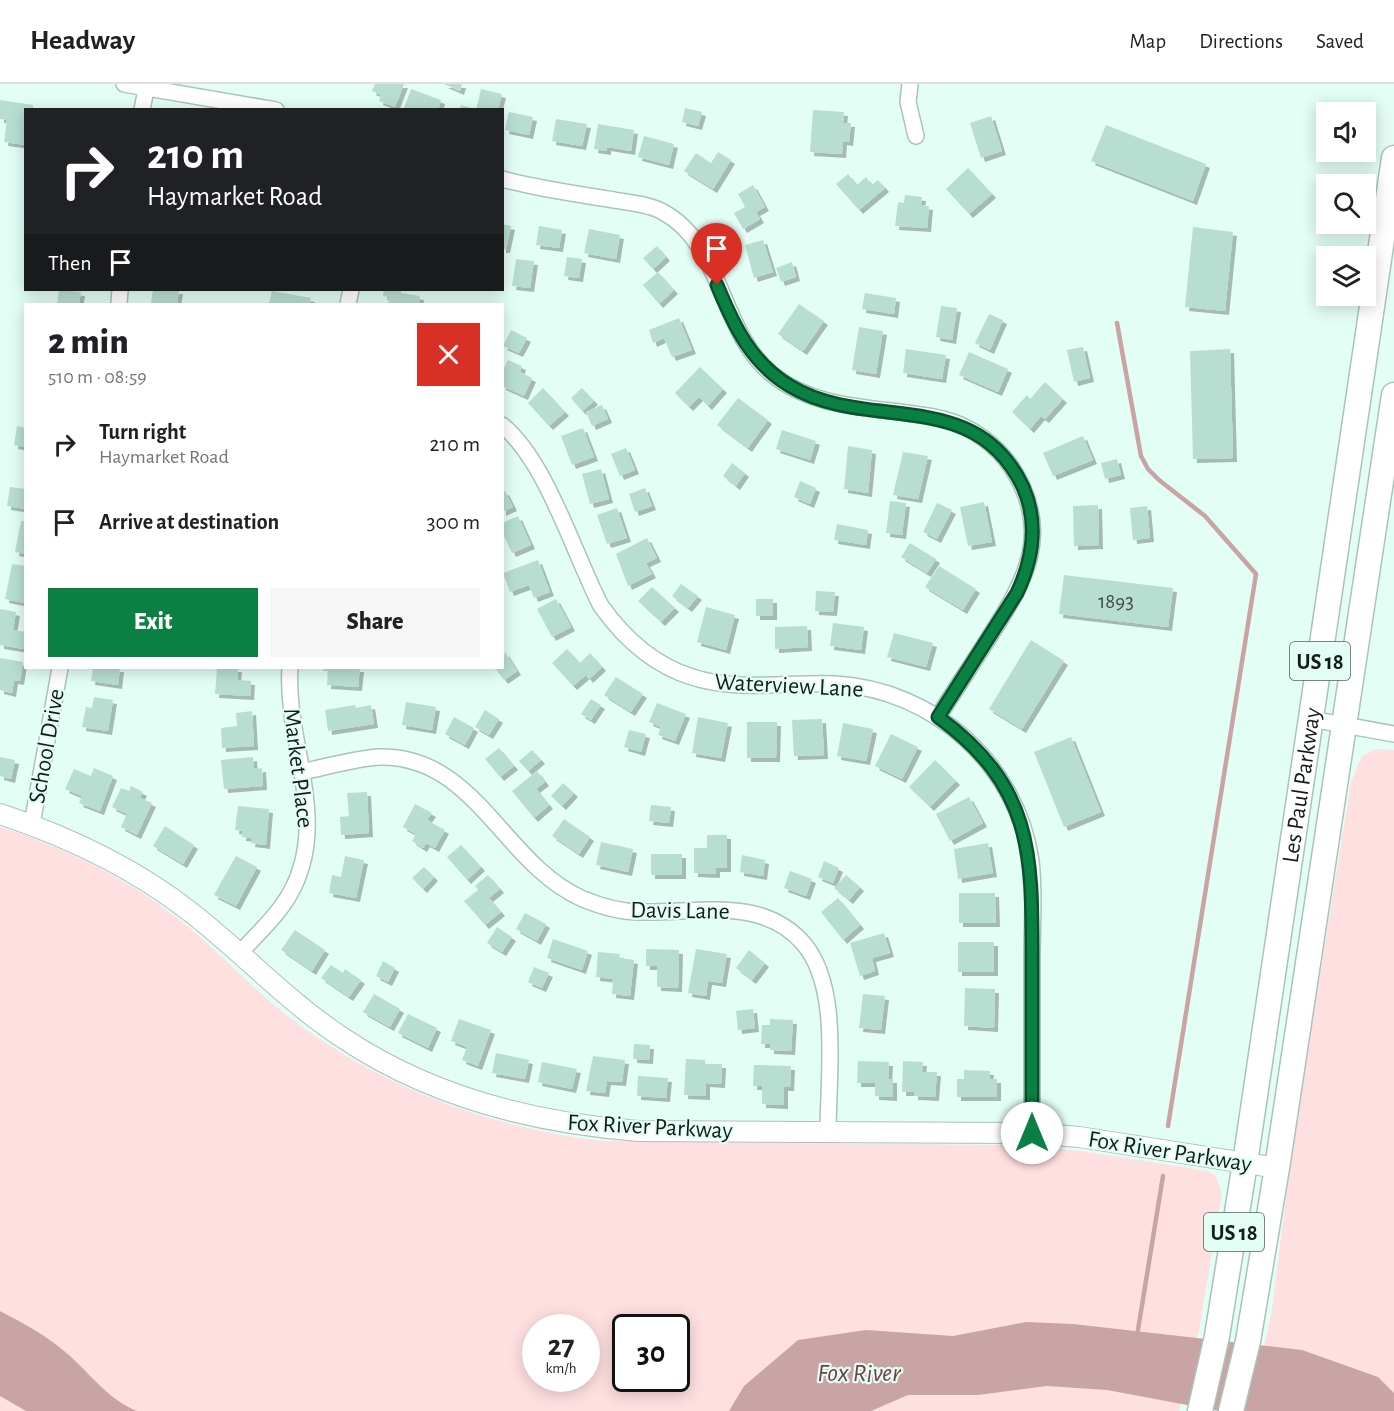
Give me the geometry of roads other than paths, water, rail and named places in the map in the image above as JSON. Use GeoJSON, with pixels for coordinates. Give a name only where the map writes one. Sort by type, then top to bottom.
{"type":"FeatureCollection","features":[{"type":"Feature","properties":{"kind":"main road","name":"Les Paul Parkway"},"geometry":{"type":"LineString","coordinates":[[1200,1411],[1223,1301],[1245,1163],[1394,158]]}},
{"type":"Feature","properties":{"kind":"main road","name":"Les Paul Parkway"},"geometry":{"type":"LineString","coordinates":[[1231,1411],[1254,1307],[1277,1168],[1394,395]]}},
{"type":"Feature","properties":{"kind":"street"},"geometry":{"type":"LineString","coordinates":[[124,84],[265,108]]}},
{"type":"Feature","properties":{"kind":"street"},"geometry":{"type":"LineString","coordinates":[[910,84],[908,102],[916,136]]}},
{"type":"Feature","properties":{"kind":"street"},"geometry":{"type":"LineString","coordinates":[[142,108],[146,86]]}},
{"type":"Feature","properties":{"kind":"street"},"geometry":{"type":"LineString","coordinates":[[504,179],[662,211],[696,239],[741,338],[773,375],[802,393],[825,400],[944,420],[982,437],[1007,461],[1026,495],[1031,516],[1032,554],[1017,593],[938,717]]}},
{"type":"Feature","properties":{"kind":"street","name":"Waterview Lane"},"geometry":{"type":"LineString","coordinates":[[504,426],[514,434],[535,464],[601,606],[615,624],[647,654],[680,673],[716,684],[747,686],[836,684],[866,687],[901,698],[938,717],[962,734],[993,769],[1016,808],[1024,834],[1032,889],[1032,1133]]}},
{"type":"Feature","properties":{"kind":"street","name":"School Drive"},"geometry":{"type":"LineString","coordinates":[[32,825],[60,669]]}},
{"type":"Feature","properties":{"kind":"street","name":"Market Place"},"geometry":{"type":"LineString","coordinates":[[239,954],[280,909],[293,888],[301,868],[308,835],[308,811],[292,726],[290,669]]}},
{"type":"Feature","properties":{"kind":"street"},"geometry":{"type":"LineString","coordinates":[[1311,719],[1394,734]]}},
{"type":"Feature","properties":{"kind":"street","name":"Davis Lane"},"geometry":{"type":"LineString","coordinates":[[301,772],[373,758],[408,760],[426,765],[469,793],[528,862],[548,880],[584,900],[638,912],[735,910],[763,916],[795,934],[818,964],[828,1002],[828,1132]]}},
{"type":"Feature","properties":{"kind":"street","name":"Fox River Parkway"},"geometry":{"type":"LineString","coordinates":[[0,814],[94,851],[135,874],[194,915],[309,1015],[345,1040],[434,1086],[490,1106],[537,1118],[589,1127],[639,1131],[1032,1133],[1079,1137],[1277,1168]]}},
{"type":"Feature","properties":{"kind":"water"},"geometry":{"type":"Polygon","coordinates":[[[0,1311],[54,1343],[109,1394],[137,1411],[26,1411],[0,1396],[0,1311]]]}},
{"type":"Feature","properties":{"kind":"water","name":"Fox River"},"geometry":{"type":"Polygon","coordinates":[[[1026,1322],[1073,1324],[1302,1350],[1378,1377],[1394,1393],[1394,1411],[1219,1411],[1107,1390],[1047,1386],[978,1395],[908,1395],[871,1411],[729,1411],[744,1386],[798,1340],[866,1330],[953,1336],[1026,1322]]]}},
{"type":"Feature","properties":{"kind":"waterway"},"geometry":{"type":"LineString","coordinates":[[1117,323],[1141,456],[1148,469],[1205,516],[1256,574],[1168,1126]]}},
{"type":"Feature","properties":{"kind":"waterway"},"geometry":{"type":"LineString","coordinates":[[1137,1336],[1163,1176]]}}]}
